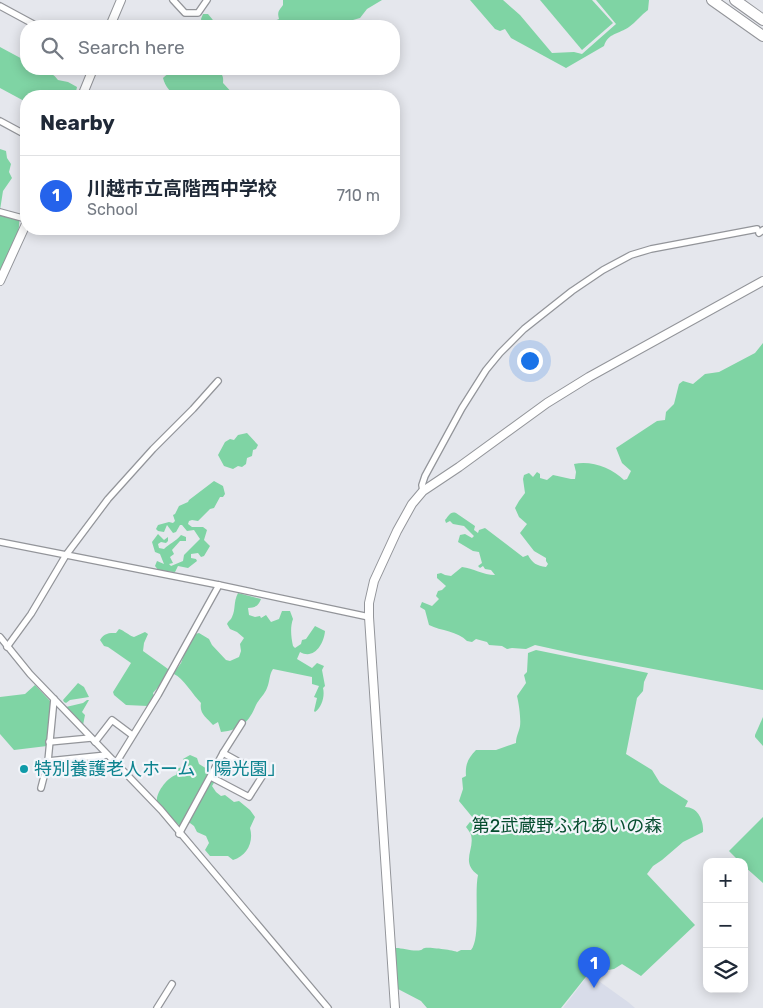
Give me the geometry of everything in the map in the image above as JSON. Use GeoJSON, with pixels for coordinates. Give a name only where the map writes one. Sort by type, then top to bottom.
{"type":"FeatureCollection","features":[{"type":"Feature","properties":{"kind":"highway"},"geometry":{"type":"LineString","coordinates":[[712,0],[763,36]]}},
{"type":"Feature","properties":{"kind":"highway"},"geometry":{"type":"LineString","coordinates":[[735,0],[763,20]]}},
{"type":"Feature","properties":{"kind":"street"},"geometry":{"type":"LineString","coordinates":[[113,20],[121,0]]}},
{"type":"Feature","properties":{"kind":"street"},"geometry":{"type":"LineString","coordinates":[[173,0],[185,13],[198,13],[207,0]]}},
{"type":"Feature","properties":{"kind":"street"},"geometry":{"type":"LineString","coordinates":[[0,6],[26,20]]}},
{"type":"Feature","properties":{"kind":"street"},"geometry":{"type":"LineString","coordinates":[[84,90],[91,75]]}},
{"type":"Feature","properties":{"kind":"street"},"geometry":{"type":"LineString","coordinates":[[0,121],[20,132]]}},
{"type":"Feature","properties":{"kind":"street"},"geometry":{"type":"LineString","coordinates":[[0,212],[20,217]]}},
{"type":"Feature","properties":{"kind":"street"},"geometry":{"type":"LineString","coordinates":[[423,491],[422,484],[426,476],[462,408],[486,370],[500,353],[540,314],[602,270],[631,255],[651,249],[760,231]]}},
{"type":"Feature","properties":{"kind":"street"},"geometry":{"type":"LineString","coordinates":[[0,281],[21,235]]}},
{"type":"Feature","properties":{"kind":"street"},"geometry":{"type":"LineString","coordinates":[[395,1008],[368,618],[374,581],[401,522],[423,491],[555,398],[763,281]]}},
{"type":"Feature","properties":{"kind":"street"},"geometry":{"type":"LineString","coordinates":[[7,647],[31,614],[66,555],[108,499],[218,381]]}},
{"type":"Feature","properties":{"kind":"street"},"geometry":{"type":"LineString","coordinates":[[0,542],[219,585],[368,618]]}},
{"type":"Feature","properties":{"kind":"street"},"geometry":{"type":"LineString","coordinates":[[116,763],[158,695],[219,585]]}},
{"type":"Feature","properties":{"kind":"street"},"geometry":{"type":"LineString","coordinates":[[0,637],[54,699],[161,810],[328,1008]]}},
{"type":"Feature","properties":{"kind":"street"},"geometry":{"type":"LineString","coordinates":[[41,788],[48,761],[54,699]]}},
{"type":"Feature","properties":{"kind":"street"},"geometry":{"type":"LineString","coordinates":[[50,742],[93,740],[112,720],[132,735]]}},
{"type":"Feature","properties":{"kind":"street"},"geometry":{"type":"LineString","coordinates":[[180,834],[223,753],[242,723]]}},
{"type":"Feature","properties":{"kind":"street"},"geometry":{"type":"LineString","coordinates":[[211,777],[249,797],[263,776],[223,753]]}},
{"type":"Feature","properties":{"kind":"street"},"geometry":{"type":"LineString","coordinates":[[48,761],[107,755]]}},
{"type":"Feature","properties":{"kind":"street"},"geometry":{"type":"LineString","coordinates":[[157,1008],[172,984]]}},
{"type":"Feature","properties":{"kind":"shaded area"},"geometry":{"type":"Polygon","coordinates":[[[589,974],[628,1002],[635,1008],[563,1008],[589,974]]]}},
{"type":"Feature","properties":{"kind":"green space"},"geometry":{"type":"Polygon","coordinates":[[[283,0],[382,0],[367,9],[360,18],[353,20],[277,20],[279,19],[278,13],[283,5],[283,0]]]}},
{"type":"Feature","properties":{"kind":"green space"},"geometry":{"type":"Polygon","coordinates":[[[470,0],[503,0],[520,15],[552,53],[574,52],[582,54],[616,24],[596,0],[649,0],[648,10],[632,25],[611,36],[604,46],[566,68],[511,38],[505,29],[500,31],[495,29],[470,0]]]}},
{"type":"Feature","properties":{"kind":"green space"},"geometry":{"type":"Polygon","coordinates":[[[540,0],[592,0],[613,23],[582,50],[540,0]]]}},
{"type":"Feature","properties":{"kind":"green space"},"geometry":{"type":"Polygon","coordinates":[[[203,14],[208,14],[213,20],[201,20],[203,14]]]}},
{"type":"Feature","properties":{"kind":"green space"},"geometry":{"type":"Polygon","coordinates":[[[0,47],[20,58],[20,75],[53,75],[58,80],[68,82],[77,87],[76,90],[20,90],[20,99],[0,88],[0,47]]]}},
{"type":"Feature","properties":{"kind":"green space"},"geometry":{"type":"Polygon","coordinates":[[[222,75],[223,83],[229,90],[169,90],[163,78],[165,76],[222,75]]]}},
{"type":"Feature","properties":{"kind":"green space"},"geometry":{"type":"Polygon","coordinates":[[[0,149],[6,151],[7,158],[11,164],[9,172],[12,178],[3,191],[0,210],[0,149]]]}},
{"type":"Feature","properties":{"kind":"green space"},"geometry":{"type":"Polygon","coordinates":[[[0,214],[19,219],[19,225],[14,246],[0,270],[0,214]]]}},
{"type":"Feature","properties":{"kind":"green space"},"geometry":{"type":"Polygon","coordinates":[[[763,343],[763,690],[535,645],[526,649],[507,649],[502,646],[489,645],[487,642],[476,639],[472,642],[467,641],[459,635],[429,625],[425,610],[420,607],[422,602],[432,606],[439,599],[436,596],[438,591],[446,586],[437,578],[437,574],[441,573],[451,576],[462,567],[495,575],[491,570],[478,566],[482,563],[479,552],[473,551],[458,542],[460,535],[465,534],[472,538],[474,536],[464,526],[453,524],[450,521],[446,523],[445,520],[450,514],[456,513],[475,526],[474,530],[478,533],[479,530],[485,528],[523,557],[528,555],[535,564],[546,567],[548,564],[546,558],[534,551],[520,533],[527,524],[519,517],[515,508],[525,493],[524,475],[529,473],[533,477],[537,472],[540,474],[540,478],[547,480],[553,475],[575,479],[574,464],[587,463],[601,466],[614,472],[624,480],[627,479],[631,471],[622,463],[616,448],[657,421],[665,420],[666,412],[674,404],[679,384],[683,381],[693,384],[705,374],[719,372],[755,353],[763,343]]]}},
{"type":"Feature","properties":{"kind":"green space"},"geometry":{"type":"Polygon","coordinates":[[[247,433],[258,445],[253,450],[252,456],[247,458],[246,464],[242,467],[238,466],[233,469],[224,466],[218,455],[225,442],[230,439],[234,440],[238,435],[247,433]]]}},
{"type":"Feature","properties":{"kind":"green space"},"geometry":{"type":"Polygon","coordinates":[[[214,481],[223,486],[225,494],[223,497],[220,497],[214,508],[210,509],[198,521],[192,520],[188,524],[192,527],[203,527],[207,530],[204,540],[210,546],[204,556],[201,557],[198,553],[191,554],[191,558],[197,561],[188,568],[178,566],[175,572],[159,571],[155,566],[157,561],[164,564],[160,554],[155,552],[152,542],[158,534],[164,540],[168,537],[166,543],[161,542],[158,544],[159,548],[164,549],[181,535],[186,537],[186,541],[180,541],[172,550],[174,554],[170,557],[173,563],[169,564],[171,566],[183,561],[184,555],[200,539],[194,530],[187,531],[182,525],[173,533],[167,525],[164,532],[158,531],[156,529],[158,525],[169,522],[173,523],[175,521],[173,515],[179,506],[188,502],[214,481]]]}},
{"type":"Feature","properties":{"kind":"green space"},"geometry":{"type":"Polygon","coordinates":[[[238,593],[261,599],[259,604],[248,608],[249,615],[260,616],[261,618],[266,615],[271,622],[279,619],[282,611],[290,611],[293,619],[291,629],[293,646],[295,648],[301,644],[302,640],[306,639],[315,626],[325,631],[323,641],[314,652],[305,654],[300,652],[297,659],[312,668],[317,663],[324,666],[322,670],[325,686],[323,688],[323,698],[315,712],[317,698],[314,697],[319,686],[312,684],[312,677],[273,669],[266,690],[250,716],[239,727],[228,731],[221,732],[218,722],[213,725],[206,718],[201,710],[201,703],[174,674],[167,677],[153,693],[155,699],[148,706],[126,705],[114,695],[113,692],[131,663],[104,646],[100,640],[103,636],[109,633],[116,633],[119,629],[134,637],[145,632],[148,634],[143,651],[168,669],[176,670],[184,655],[180,650],[187,636],[199,633],[209,639],[226,660],[230,661],[239,657],[241,651],[240,644],[244,638],[230,629],[227,624],[232,618],[238,593]]]}},
{"type":"Feature","properties":{"kind":"green space","name":"第2武蔵野ふれあいの森"},"geometry":{"type":"Polygon","coordinates":[[[536,650],[648,673],[643,691],[637,698],[626,754],[652,770],[660,783],[688,801],[685,807],[697,812],[701,819],[703,832],[683,842],[653,866],[647,874],[695,925],[641,976],[622,964],[608,970],[599,979],[589,973],[561,1008],[427,1008],[421,1001],[398,989],[395,960],[396,948],[415,951],[431,948],[457,952],[471,950],[474,944],[477,926],[478,875],[473,870],[469,861],[472,840],[471,834],[466,827],[473,818],[459,801],[463,789],[462,778],[466,776],[468,762],[476,750],[496,750],[516,743],[520,728],[520,711],[517,696],[526,683],[524,675],[527,672],[528,653],[536,650]]]}},
{"type":"Feature","properties":{"kind":"green space"},"geometry":{"type":"Polygon","coordinates":[[[78,683],[84,687],[89,697],[64,702],[63,700],[78,683]]]}},
{"type":"Feature","properties":{"kind":"green space"},"geometry":{"type":"Polygon","coordinates":[[[35,685],[51,702],[47,746],[14,750],[0,734],[0,697],[25,694],[35,685]]]}},
{"type":"Feature","properties":{"kind":"green space"},"geometry":{"type":"Polygon","coordinates":[[[89,700],[82,712],[85,715],[83,725],[66,707],[83,703],[89,700]]]}},
{"type":"Feature","properties":{"kind":"green space"},"geometry":{"type":"Polygon","coordinates":[[[763,717],[763,746],[755,735],[763,717]]]}},
{"type":"Feature","properties":{"kind":"green space"},"geometry":{"type":"Polygon","coordinates":[[[190,755],[197,758],[199,764],[212,772],[217,778],[212,786],[216,792],[221,796],[225,795],[234,802],[239,801],[255,817],[250,828],[251,838],[248,848],[238,858],[233,860],[228,856],[210,856],[205,850],[209,843],[206,836],[197,832],[190,823],[180,826],[157,801],[158,793],[163,785],[176,775],[178,768],[185,767],[183,759],[190,755]]]}},
{"type":"Feature","properties":{"kind":"green space"},"geometry":{"type":"Polygon","coordinates":[[[763,817],[763,883],[748,870],[748,858],[736,858],[729,851],[763,817]]]}},
{"type":"Feature","properties":{"kind":"place","name":"特別養護老人ホーム「陽光園」"},"geometry":{"type":"Point","coordinates":[24,769]}},
{"type":"Feature","properties":{"kind":"place","name":"川越市立高階西中学校"},"geometry":{"type":"Point","coordinates":[594,988]}}]}
